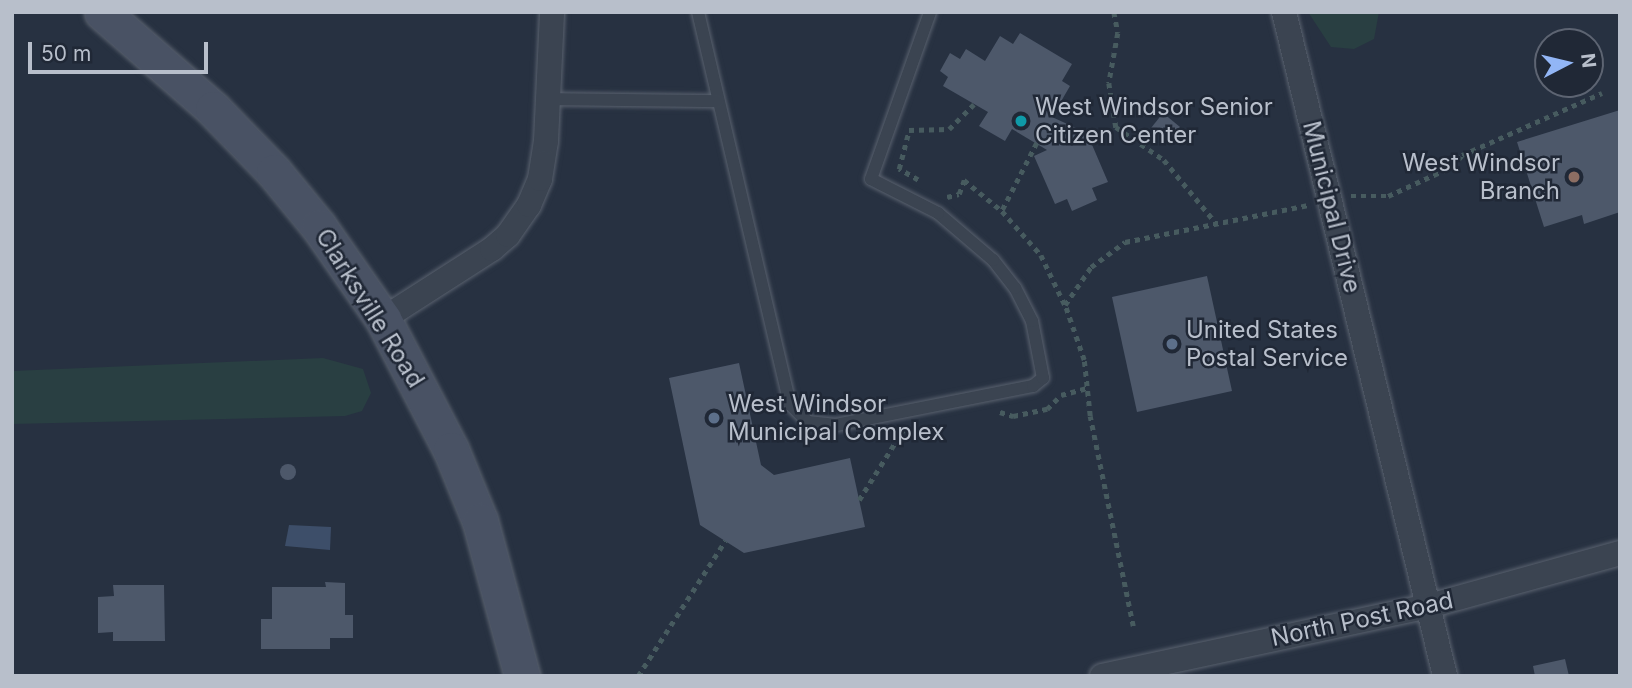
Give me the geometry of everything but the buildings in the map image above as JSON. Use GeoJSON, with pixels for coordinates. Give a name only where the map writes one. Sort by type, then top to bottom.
{"type":"FeatureCollection","features":[{"type":"Feature","properties":{"kind":"street","name":"Clarksville Road"},"geometry":{"type":"LineString","coordinates":[[102,12],[213,109],[274,172],[335,248],[383,319],[452,450],[480,522],[522,676]]}},
{"type":"Feature","properties":{"kind":"street"},"geometry":{"type":"LineString","coordinates":[[383,319],[492,249],[520,220],[540,179],[548,99],[552,12]]}},
{"type":"Feature","properties":{"kind":"street","name":"Municipal Drive"},"geometry":{"type":"LineString","coordinates":[[1284,12],[1445,676]]}},
{"type":"Feature","properties":{"kind":"street","name":"North Post Road"},"geometry":{"type":"LineString","coordinates":[[1102,676],[1429,606],[1620,553]]}},
{"type":"Feature","properties":{"kind":"lane"},"geometry":{"type":"LineString","coordinates":[[698,12],[790,404],[807,422],[847,423],[1040,382],[1042,362],[1032,321],[1015,288],[993,260],[938,212],[871,179],[930,12]]}},
{"type":"Feature","properties":{"kind":"lane"},"geometry":{"type":"LineString","coordinates":[[548,99],[718,102]]}},
{"type":"Feature","properties":{"kind":"path"},"geometry":{"type":"LineString","coordinates":[[1114,12],[1118,33],[1109,83],[1116,127],[1164,160],[1216,223]]}},
{"type":"Feature","properties":{"kind":"path"},"geometry":{"type":"LineString","coordinates":[[1065,305],[1091,267],[1113,248],[1138,239],[1330,200],[1388,196],[1451,167],[1462,155],[1591,98]]}},
{"type":"Feature","properties":{"kind":"path"},"geometry":{"type":"LineString","coordinates":[[923,183],[899,169],[909,130],[949,130],[974,104]]}},
{"type":"Feature","properties":{"kind":"path"},"geometry":{"type":"LineString","coordinates":[[1002,211],[1037,143]]}},
{"type":"Feature","properties":{"kind":"path"},"geometry":{"type":"LineString","coordinates":[[936,190],[948,197],[960,194],[964,180],[1002,211],[1041,255],[1065,305],[1084,360],[1087,388],[1133,626]]}},
{"type":"Feature","properties":{"kind":"path"},"geometry":{"type":"LineString","coordinates":[[995,410],[1013,416],[1046,409],[1061,395],[1087,388]]}},
{"type":"Feature","properties":{"kind":"path"},"geometry":{"type":"LineString","coordinates":[[859,500],[903,429],[916,426]]}},
{"type":"Feature","properties":{"kind":"path"},"geometry":{"type":"LineString","coordinates":[[638,676],[725,541]]}},
{"type":"Feature","properties":{"kind":"green space"},"geometry":{"type":"Polygon","coordinates":[[[1308,12],[1379,12],[1374,39],[1354,49],[1331,47],[1308,12]]]}},
{"type":"Feature","properties":{"kind":"green space"},"geometry":{"type":"Polygon","coordinates":[[[323,358],[363,369],[371,393],[362,411],[345,416],[12,424],[12,371],[323,358]]]}},
{"type":"Feature","properties":{"kind":"water"},"geometry":{"type":"Polygon","coordinates":[[[289,525],[331,527],[330,550],[285,546],[289,525]]]}},
{"type":"Feature","properties":{"kind":"place","name":"West Windsor Senior Citizen Center"},"geometry":{"type":"Point","coordinates":[1021,121]}},
{"type":"Feature","properties":{"kind":"place","name":"West Windsor Branch"},"geometry":{"type":"Point","coordinates":[1574,177]}},
{"type":"Feature","properties":{"kind":"place","name":"United States Postal Service"},"geometry":{"type":"Point","coordinates":[1172,344]}},
{"type":"Feature","properties":{"kind":"place","name":"West Windsor Municipal Complex"},"geometry":{"type":"Point","coordinates":[714,418]}}]}
